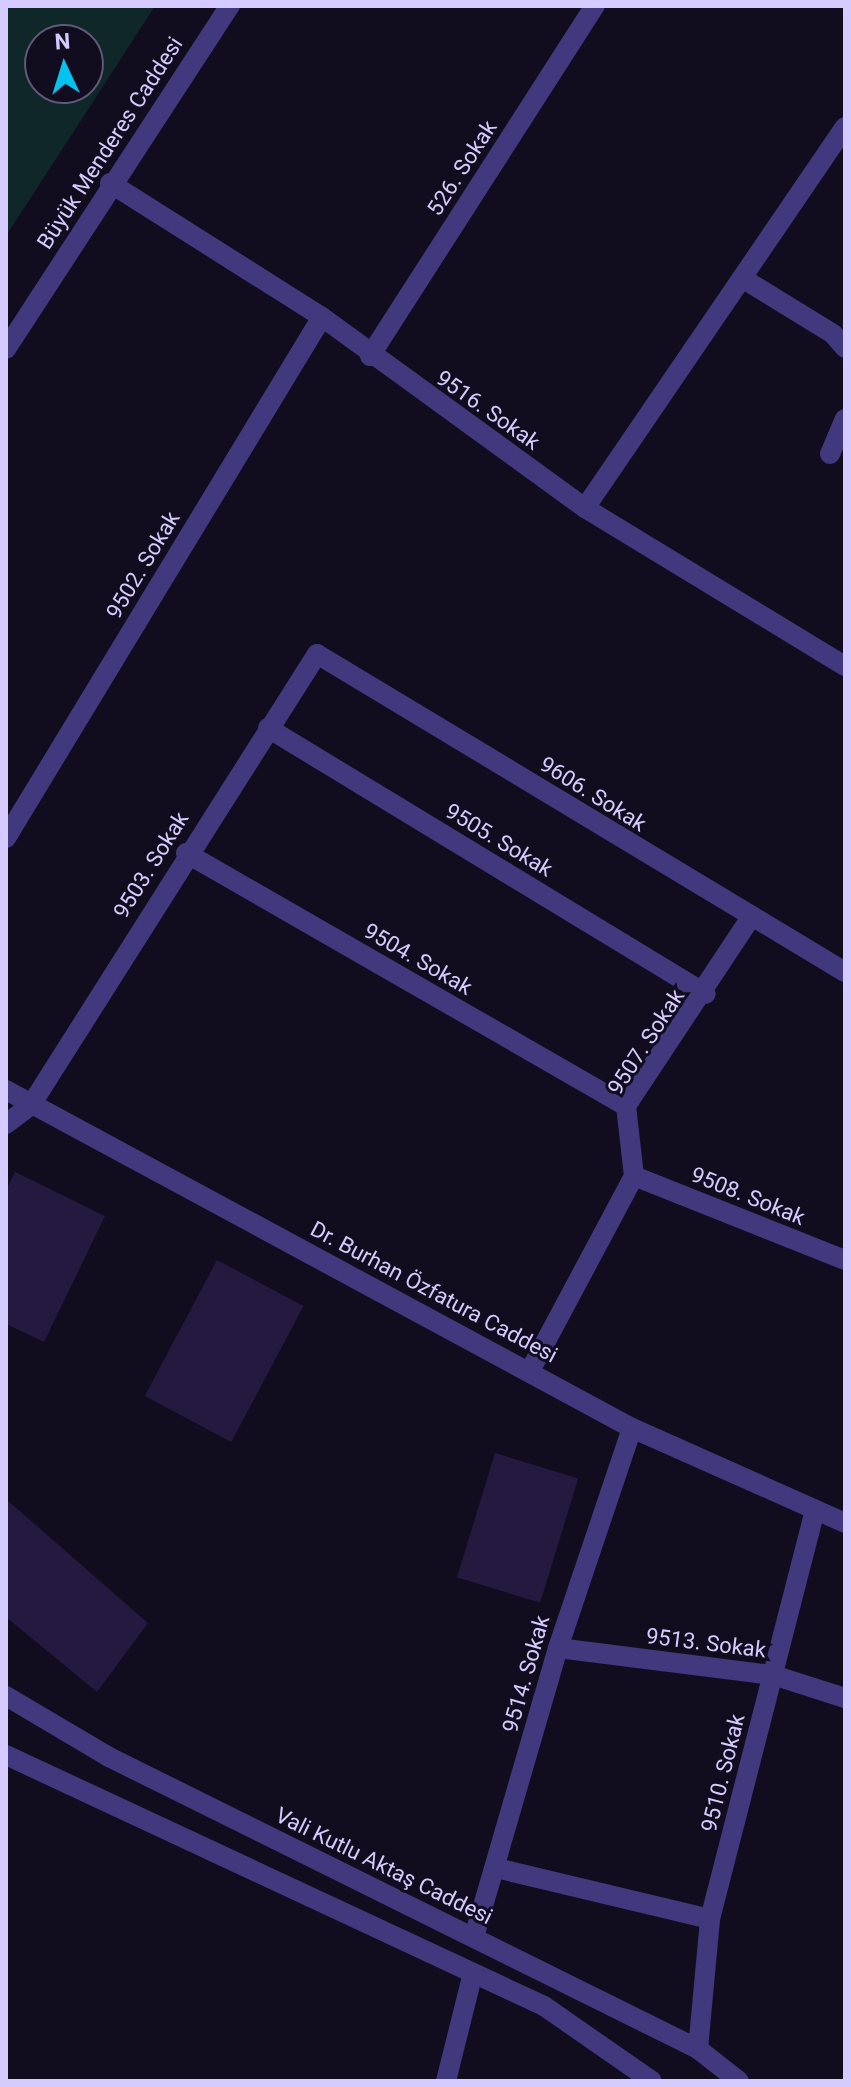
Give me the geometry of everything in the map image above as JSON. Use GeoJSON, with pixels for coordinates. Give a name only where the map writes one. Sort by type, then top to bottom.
{"type":"FeatureCollection","features":[{"type":"Feature","properties":{"kind":"street","name":"Büyük Menderes Caddesi"},"geometry":{"type":"LineString","coordinates":[[6,349],[110,183],[230,6]]}},
{"type":"Feature","properties":{"kind":"street","name":"526. Sokak"},"geometry":{"type":"LineString","coordinates":[[370,356],[595,6]]}},
{"type":"Feature","properties":{"kind":"street"},"geometry":{"type":"LineString","coordinates":[[585,508],[845,127]]}},
{"type":"Feature","properties":{"kind":"street","name":"9516. Sokak"},"geometry":{"type":"LineString","coordinates":[[110,183],[322,317],[370,356],[585,508],[845,666]]}},
{"type":"Feature","properties":{"kind":"street"},"geometry":{"type":"LineString","coordinates":[[742,278],[833,334],[845,348]]}},
{"type":"Feature","properties":{"kind":"street","name":"9502. Sokak"},"geometry":{"type":"LineString","coordinates":[[6,838],[322,317]]}},
{"type":"Feature","properties":{"kind":"street"},"geometry":{"type":"LineString","coordinates":[[830,454],[845,419]]}},
{"type":"Feature","properties":{"kind":"street","name":"9503. Sokak"},"geometry":{"type":"LineString","coordinates":[[31,1105],[186,853],[317,654]]}},
{"type":"Feature","properties":{"kind":"street","name":"9606. Sokak"},"geometry":{"type":"LineString","coordinates":[[317,654],[750,919],[845,972]]}},
{"type":"Feature","properties":{"kind":"street","name":"9505. Sokak"},"geometry":{"type":"LineString","coordinates":[[268,728],[706,994]]}},
{"type":"Feature","properties":{"kind":"street","name":"9504. Sokak"},"geometry":{"type":"LineString","coordinates":[[186,853],[626,1106]]}},
{"type":"Feature","properties":{"kind":"street","name":"9507. Sokak"},"geometry":{"type":"LineString","coordinates":[[634,1176],[626,1106],[706,994],[750,919]]}},
{"type":"Feature","properties":{"kind":"street","name":"Dr. Burhan Özfatura Caddesi"},"geometry":{"type":"LineString","coordinates":[[6,1090],[531,1369],[632,1428],[814,1513],[845,1523]]}},
{"type":"Feature","properties":{"kind":"street"},"geometry":{"type":"LineString","coordinates":[[6,1124],[31,1105]]}},
{"type":"Feature","properties":{"kind":"street"},"geometry":{"type":"LineString","coordinates":[[531,1369],[634,1176]]}},
{"type":"Feature","properties":{"kind":"street","name":"9508. Sokak"},"geometry":{"type":"LineString","coordinates":[[634,1176],[845,1260]]}},
{"type":"Feature","properties":{"kind":"street","name":"9514. Sokak"},"geometry":{"type":"LineString","coordinates":[[474,1937],[558,1648],[632,1428]]}},
{"type":"Feature","properties":{"kind":"street","name":"9510. Sokak"},"geometry":{"type":"LineString","coordinates":[[698,2049],[710,1919],[814,1513]]}},
{"type":"Feature","properties":{"kind":"street","name":"9513. Sokak"},"geometry":{"type":"LineString","coordinates":[[558,1648],[773,1675],[845,1698]]}},
{"type":"Feature","properties":{"kind":"street","name":"Vali Kutlu Aktaş Caddesi"},"geometry":{"type":"LineString","coordinates":[[6,1696],[109,1757],[698,2049],[739,2081]]}},
{"type":"Feature","properties":{"kind":"street"},"geometry":{"type":"LineString","coordinates":[[6,1755],[544,2006],[652,2081]]}},
{"type":"Feature","properties":{"kind":"street"},"geometry":{"type":"LineString","coordinates":[[496,1868],[710,1919]]}},
{"type":"Feature","properties":{"kind":"street"},"geometry":{"type":"LineString","coordinates":[[446,2081],[473,1973]]}},
{"type":"Feature","properties":{"kind":"green space"},"geometry":{"type":"Polygon","coordinates":[[[6,6],[155,6],[104,85],[104,24],[24,24],[24,104],[92,104],[6,236],[6,6]]]}},
{"type":"Feature","properties":{"kind":"building"},"geometry":{"type":"Polygon","coordinates":[[[15,1172],[105,1216],[44,1342],[6,1324],[6,1190],[15,1172]]]}},
{"type":"Feature","properties":{"kind":"building"},"geometry":{"type":"Polygon","coordinates":[[[217,1260],[304,1306],[231,1442],[145,1396],[217,1260]]]}},
{"type":"Feature","properties":{"kind":"building"},"geometry":{"type":"Polygon","coordinates":[[[495,1453],[578,1478],[540,1603],[457,1577],[495,1453]]]}},
{"type":"Feature","properties":{"kind":"building"},"geometry":{"type":"Polygon","coordinates":[[[6,1499],[148,1623],[97,1692],[6,1617],[6,1499]]]}}]}
